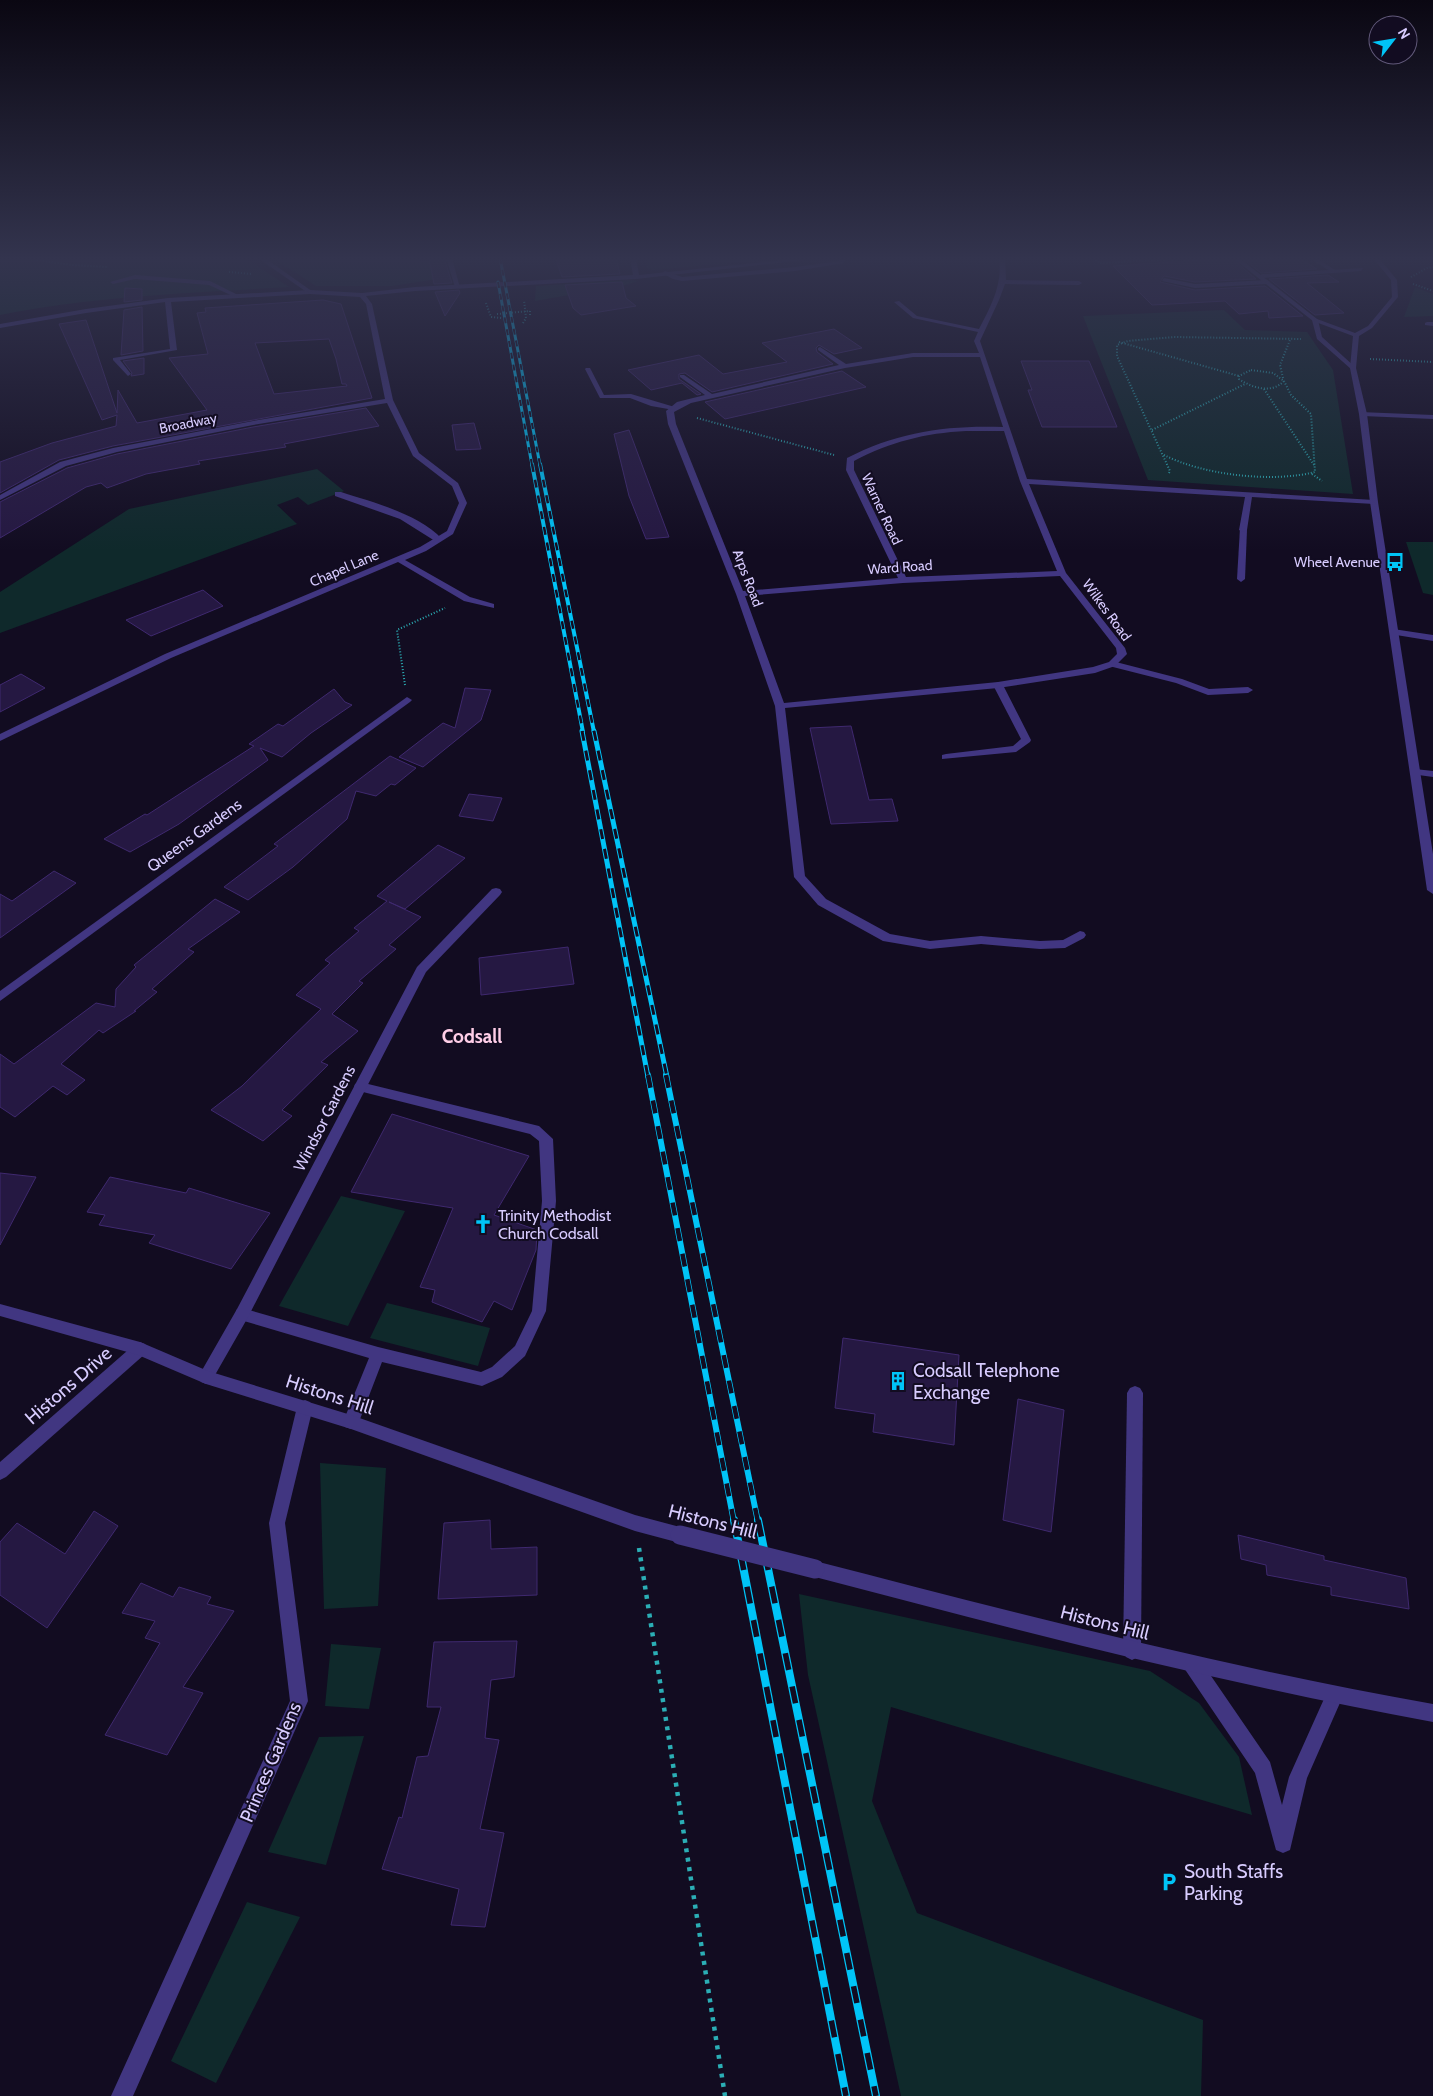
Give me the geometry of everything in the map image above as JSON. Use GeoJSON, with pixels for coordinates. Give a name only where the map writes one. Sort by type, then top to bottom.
{"type":"FeatureCollection","features":[{"type":"Feature","properties":{"kind":"street"},"geometry":{"type":"LineString","coordinates":[[128,374],[115,359],[136,356]]}},
{"type":"Feature","properties":{"kind":"street","name":"Chapel Lane"},"geometry":{"type":"LineString","coordinates":[[0,738],[168,656],[400,560],[450,532],[464,503],[455,485],[416,454],[389,400],[379,356]]}},
{"type":"Feature","properties":{"kind":"street"},"geometry":{"type":"LineString","coordinates":[[830,356],[845,366]]}},
{"type":"Feature","properties":{"kind":"street"},"geometry":{"type":"LineString","coordinates":[[588,369],[602,397],[631,396],[672,410],[680,404],[710,396],[845,366],[926,356]]}},
{"type":"Feature","properties":{"kind":"street","name":"Wilkes Road"},"geometry":{"type":"LineString","coordinates":[[780,706],[998,685],[1095,670],[1112,664],[1122,654],[1120,648],[1062,573],[1024,481],[984,356]]}},
{"type":"Feature","properties":{"kind":"street"},"geometry":{"type":"LineString","coordinates":[[1339,356],[1353,368]]}},
{"type":"Feature","properties":{"kind":"street"},"geometry":{"type":"LineString","coordinates":[[1355,358],[1353,368],[1363,414],[1393,632],[1433,890]]}},
{"type":"Feature","properties":{"kind":"street"},"geometry":{"type":"LineString","coordinates":[[682,376],[710,396]]}},
{"type":"Feature","properties":{"kind":"street","name":"Broadway"},"geometry":{"type":"LineString","coordinates":[[0,498],[64,464],[116,450],[253,423],[389,400]]}},
{"type":"Feature","properties":{"kind":"street","name":"Arps Road"},"geometry":{"type":"LineString","coordinates":[[672,410],[672,424],[740,594],[780,706],[800,877],[822,902],[888,938],[930,945],[981,940],[1040,945],[1065,944],[1080,935]]}},
{"type":"Feature","properties":{"kind":"street"},"geometry":{"type":"LineString","coordinates":[[1363,414],[1433,417]]}},
{"type":"Feature","properties":{"kind":"street","name":"Warner Road"},"geometry":{"type":"LineString","coordinates":[[902,580],[850,470],[850,460],[864,451],[908,434],[969,427],[1008,429]]}},
{"type":"Feature","properties":{"kind":"street"},"geometry":{"type":"LineString","coordinates":[[1024,481],[1374,502]]}},
{"type":"Feature","properties":{"kind":"street"},"geometry":{"type":"LineString","coordinates":[[338,494],[385,509],[426,530],[438,539]]}},
{"type":"Feature","properties":{"kind":"street"},"geometry":{"type":"LineString","coordinates":[[1240,579],[1243,530],[1249,494]]}},
{"type":"Feature","properties":{"kind":"street"},"geometry":{"type":"LineString","coordinates":[[400,560],[467,600],[491,606]]}},
{"type":"Feature","properties":{"kind":"street","name":"Ward Road"},"geometry":{"type":"LineString","coordinates":[[740,594],[902,580],[1062,573]]}},
{"type":"Feature","properties":{"kind":"street"},"geometry":{"type":"LineString","coordinates":[[1393,632],[1433,638]]}},
{"type":"Feature","properties":{"kind":"street"},"geometry":{"type":"LineString","coordinates":[[1112,664],[1179,681],[1211,693],[1248,690]]}},
{"type":"Feature","properties":{"kind":"street"},"geometry":{"type":"LineString","coordinates":[[946,757],[1016,749],[1026,740],[998,685]]}},
{"type":"Feature","properties":{"kind":"street","name":"Queens Gardens"},"geometry":{"type":"LineString","coordinates":[[0,997],[408,700]]}},
{"type":"Feature","properties":{"kind":"street"},"geometry":{"type":"LineString","coordinates":[[1415,772],[1433,774]]}},
{"type":"Feature","properties":{"kind":"street","name":"Windsor Gardens"},"geometry":{"type":"LineString","coordinates":[[206,1377],[242,1314],[421,970],[496,892]]}},
{"type":"Feature","properties":{"kind":"street"},"geometry":{"type":"LineString","coordinates":[[242,1314],[378,1354],[482,1378],[497,1372],[520,1351],[539,1311],[549,1201],[546,1139],[534,1130],[360,1087]]}},
{"type":"Feature","properties":{"kind":"street","name":"Histons Hill"},"geometry":{"type":"LineString","coordinates":[[0,1310],[140,1348],[206,1377],[352,1422],[635,1523],[1132,1651],[1334,1696],[1433,1713]]}},
{"type":"Feature","properties":{"kind":"street","name":"Histons Drive"},"geometry":{"type":"LineString","coordinates":[[0,1472],[140,1348]]}},
{"type":"Feature","properties":{"kind":"street"},"geometry":{"type":"LineString","coordinates":[[352,1422],[378,1354]]}},
{"type":"Feature","properties":{"kind":"street"},"geometry":{"type":"LineString","coordinates":[[1132,1651],[1135,1393]]}},
{"type":"Feature","properties":{"kind":"street","name":"Princes Gardens"},"geometry":{"type":"LineString","coordinates":[[122,2096],[299,1701],[277,1523],[305,1407]]}},
{"type":"Feature","properties":{"kind":"street"},"geometry":{"type":"LineString","coordinates":[[1191,1665],[1203,1678],[1263,1769],[1284,1843],[1298,1778],[1334,1696]]}},
{"type":"Feature","properties":{"kind":"path"},"geometry":{"type":"LineString","coordinates":[[1117,356],[1170,471],[1168,476],[1172,490]]}},
{"type":"Feature","properties":{"kind":"path"},"geometry":{"type":"LineString","coordinates":[[1168,356],[1239,376],[1239,379],[1245,384],[1264,388],[1280,386],[1283,380]]}},
{"type":"Feature","properties":{"kind":"path"},"geometry":{"type":"LineString","coordinates":[[1163,455],[1183,466],[1209,472],[1299,476],[1315,472],[1311,414],[1291,394],[1283,380],[1280,365],[1284,356]]}},
{"type":"Feature","properties":{"kind":"path"},"geometry":{"type":"LineString","coordinates":[[1355,358],[1433,362]]}},
{"type":"Feature","properties":{"kind":"path"},"geometry":{"type":"LineString","coordinates":[[1239,376],[1244,372],[1258,370],[1273,373],[1283,380]]}},
{"type":"Feature","properties":{"kind":"path"},"geometry":{"type":"LineString","coordinates":[[1152,430],[1245,384]]}},
{"type":"Feature","properties":{"kind":"path"},"geometry":{"type":"LineString","coordinates":[[1264,388],[1315,468]]}},
{"type":"Feature","properties":{"kind":"path"},"geometry":{"type":"LineString","coordinates":[[672,410],[850,460]]}},
{"type":"Feature","properties":{"kind":"path"},"geometry":{"type":"LineString","coordinates":[[408,700],[397,630],[448,606]]}},
{"type":"Feature","properties":{"kind":"path"},"geometry":{"type":"LineString","coordinates":[[635,1523],[725,2096]]}},
{"type":"Feature","properties":{"kind":"green space"},"geometry":{"type":"Polygon","coordinates":[[[1099,356],[1323,356],[1333,370],[1353,494],[1148,480],[1099,356]]]}},
{"type":"Feature","properties":{"kind":"green space"},"geometry":{"type":"Polygon","coordinates":[[[317,469],[344,491],[308,505],[298,497],[277,505],[297,524],[0,633],[0,592],[129,509],[317,469]]]}},
{"type":"Feature","properties":{"kind":"green space"},"geometry":{"type":"Polygon","coordinates":[[[1406,542],[1433,542],[1433,595],[1423,593],[1406,542]]]}},
{"type":"Feature","properties":{"kind":"green space"},"geometry":{"type":"Polygon","coordinates":[[[341,1196],[405,1211],[348,1326],[279,1306],[341,1196]]]}},
{"type":"Feature","properties":{"kind":"green space"},"geometry":{"type":"Polygon","coordinates":[[[387,1303],[490,1328],[478,1366],[370,1338],[387,1303]]]}},
{"type":"Feature","properties":{"kind":"green space"},"geometry":{"type":"Polygon","coordinates":[[[320,1463],[386,1468],[378,1606],[324,1609],[320,1463]]]}},
{"type":"Feature","properties":{"kind":"green space"},"geometry":{"type":"Polygon","coordinates":[[[799,1594],[1150,1671],[1199,1703],[1239,1757],[1252,1815],[891,1707],[872,1801],[917,1913],[1203,2020],[1201,2096],[901,2096],[808,1675],[799,1594]]]}},
{"type":"Feature","properties":{"kind":"green space"},"geometry":{"type":"Polygon","coordinates":[[[331,1644],[381,1648],[369,1709],[325,1706],[331,1644]]]}},
{"type":"Feature","properties":{"kind":"green space"},"geometry":{"type":"Polygon","coordinates":[[[364,1736],[326,1865],[268,1852],[319,1737],[364,1736]]]}},
{"type":"Feature","properties":{"kind":"green space"},"geometry":{"type":"Polygon","coordinates":[[[247,1902],[300,1917],[216,2083],[171,2061],[247,1902]]]}},
{"type":"Feature","properties":{"kind":"building"},"geometry":{"type":"Polygon","coordinates":[[[73,356],[98,356],[117,413],[118,390],[137,423],[207,410],[169,358],[190,356],[260,356],[274,394],[347,386],[342,384],[335,356],[358,356],[372,398],[113,446],[59,460],[0,493],[0,462],[52,443],[116,426],[117,415],[102,420],[73,356]]]}},
{"type":"Feature","properties":{"kind":"building"},"geometry":{"type":"Polygon","coordinates":[[[695,356],[700,356],[723,374],[787,362],[779,356],[822,356],[833,364],[712,392],[685,373],[679,374],[679,379],[701,394],[697,395],[682,383],[651,390],[628,370],[695,356]]]}},
{"type":"Feature","properties":{"kind":"building"},"geometry":{"type":"Polygon","coordinates":[[[144,358],[144,374],[131,376],[132,373],[123,361],[144,358]]]}},
{"type":"Feature","properties":{"kind":"building"},"geometry":{"type":"Polygon","coordinates":[[[1021,361],[1089,361],[1117,427],[1042,427],[1028,390],[1032,390],[1021,361]]]}},
{"type":"Feature","properties":{"kind":"building"},"geometry":{"type":"Polygon","coordinates":[[[842,371],[866,387],[725,419],[705,402],[842,371]]]}},
{"type":"Feature","properties":{"kind":"building"},"geometry":{"type":"Polygon","coordinates":[[[366,408],[379,426],[284,444],[286,447],[198,461],[200,464],[146,474],[107,488],[101,483],[86,487],[0,538],[0,502],[67,468],[117,454],[253,427],[366,408]]]}},
{"type":"Feature","properties":{"kind":"building"},"geometry":{"type":"Polygon","coordinates":[[[474,423],[481,449],[456,450],[452,425],[474,423]]]}},
{"type":"Feature","properties":{"kind":"building"},"geometry":{"type":"Polygon","coordinates":[[[629,430],[669,537],[646,539],[629,496],[614,434],[629,430]]]}},
{"type":"Feature","properties":{"kind":"building"},"geometry":{"type":"Polygon","coordinates":[[[203,590],[223,606],[151,636],[126,620],[203,590]]]}},
{"type":"Feature","properties":{"kind":"building"},"geometry":{"type":"Polygon","coordinates":[[[21,674],[45,688],[0,712],[0,685],[21,674]]]}},
{"type":"Feature","properties":{"kind":"building"},"geometry":{"type":"Polygon","coordinates":[[[465,688],[491,690],[481,720],[423,767],[399,757],[443,723],[455,728],[465,688]]]}},
{"type":"Feature","properties":{"kind":"building"},"geometry":{"type":"Polygon","coordinates":[[[334,689],[345,702],[352,705],[311,733],[282,757],[260,748],[268,760],[179,824],[130,852],[104,839],[145,814],[147,815],[254,746],[249,744],[278,724],[283,726],[334,689]]]}},
{"type":"Feature","properties":{"kind":"building"},"geometry":{"type":"Polygon","coordinates":[[[851,726],[869,800],[892,799],[898,821],[831,824],[810,728],[851,726]]]}},
{"type":"Feature","properties":{"kind":"building"},"geometry":{"type":"Polygon","coordinates":[[[390,756],[416,768],[395,785],[391,784],[376,796],[356,791],[347,819],[293,867],[248,900],[224,887],[278,846],[274,844],[390,756]]]}},
{"type":"Feature","properties":{"kind":"building"},"geometry":{"type":"Polygon","coordinates":[[[469,794],[502,798],[493,821],[459,816],[469,794]]]}},
{"type":"Feature","properties":{"kind":"building"},"geometry":{"type":"Polygon","coordinates":[[[438,845],[465,858],[405,909],[389,902],[421,917],[389,945],[396,949],[359,981],[363,983],[332,1014],[358,1031],[321,1062],[328,1065],[282,1110],[292,1116],[263,1141],[211,1110],[242,1086],[321,1009],[296,995],[330,963],[325,960],[359,931],[354,928],[387,901],[377,896],[438,845]]]}},
{"type":"Feature","properties":{"kind":"building"},"geometry":{"type":"Polygon","coordinates":[[[54,871],[76,883],[0,938],[0,894],[12,901],[54,871]]]}},
{"type":"Feature","properties":{"kind":"building"},"geometry":{"type":"Polygon","coordinates":[[[215,899],[240,912],[188,949],[194,952],[152,989],[157,992],[134,1011],[136,1011],[103,1033],[99,1030],[61,1064],[85,1080],[67,1095],[53,1086],[15,1117],[0,1107],[0,1054],[14,1064],[96,1003],[115,1007],[116,989],[136,967],[134,965],[215,899]]]}},
{"type":"Feature","properties":{"kind":"building"},"geometry":{"type":"Polygon","coordinates":[[[568,947],[574,984],[481,995],[479,958],[568,947]]]}},
{"type":"Feature","properties":{"kind":"building","name":"Trinity Methodist Church Codsall"},"geometry":{"type":"Polygon","coordinates":[[[392,1114],[529,1156],[494,1215],[537,1230],[536,1250],[512,1310],[494,1301],[482,1322],[432,1302],[435,1290],[420,1287],[453,1208],[351,1192],[392,1114]]]}},
{"type":"Feature","properties":{"kind":"building"},"geometry":{"type":"Polygon","coordinates":[[[0,1173],[36,1177],[0,1245],[0,1173]]]}},
{"type":"Feature","properties":{"kind":"building"},"geometry":{"type":"Polygon","coordinates":[[[110,1177],[186,1193],[189,1188],[270,1213],[231,1269],[149,1243],[155,1235],[99,1225],[105,1215],[87,1212],[110,1177]]]}},
{"type":"Feature","properties":{"kind":"building","name":"Codsall Telephone Exchange"},"geometry":{"type":"Polygon","coordinates":[[[843,1338],[959,1355],[954,1445],[873,1432],[875,1414],[835,1408],[843,1338]]]}},
{"type":"Feature","properties":{"kind":"building"},"geometry":{"type":"Polygon","coordinates":[[[1018,1399],[1064,1410],[1051,1532],[1003,1520],[1018,1399]]]}},
{"type":"Feature","properties":{"kind":"building"},"geometry":{"type":"Polygon","coordinates":[[[94,1511],[118,1526],[47,1628],[0,1595],[0,1542],[17,1523],[65,1554],[94,1511]]]}},
{"type":"Feature","properties":{"kind":"building"},"geometry":{"type":"Polygon","coordinates":[[[490,1520],[491,1549],[537,1547],[537,1595],[438,1599],[444,1523],[490,1520]]]}},
{"type":"Feature","properties":{"kind":"building"},"geometry":{"type":"Polygon","coordinates":[[[1238,1535],[1324,1556],[1324,1560],[1406,1578],[1409,1609],[1331,1595],[1331,1587],[1267,1575],[1266,1565],[1241,1559],[1238,1535]]]}},
{"type":"Feature","properties":{"kind":"building"},"geometry":{"type":"Polygon","coordinates":[[[141,1583],[173,1597],[179,1587],[211,1597],[207,1604],[234,1611],[183,1687],[203,1693],[167,1755],[105,1735],[160,1643],[145,1638],[155,1621],[122,1613],[141,1583]]]}},
{"type":"Feature","properties":{"kind":"building"},"geometry":{"type":"Polygon","coordinates":[[[517,1641],[514,1677],[491,1680],[485,1738],[499,1740],[480,1829],[504,1833],[485,1927],[451,1925],[459,1889],[382,1869],[399,1817],[402,1818],[417,1757],[428,1756],[441,1707],[427,1707],[434,1642],[517,1641]]]}},
{"type":"Feature","properties":{"kind":"railway"},"geometry":{"type":"LineString","coordinates":[[512,356],[532,465]]}},
{"type":"Feature","properties":{"kind":"railway"},"geometry":{"type":"LineString","coordinates":[[519,356],[540,465]]}},
{"type":"Feature","properties":{"kind":"railway"},"geometry":{"type":"LineString","coordinates":[[532,464],[583,732]]}},
{"type":"Feature","properties":{"kind":"railway"},"geometry":{"type":"LineString","coordinates":[[540,464],[594,732]]}},
{"type":"Feature","properties":{"kind":"railway"},"geometry":{"type":"LineString","coordinates":[[582,731],[648,1077]]}},
{"type":"Feature","properties":{"kind":"railway"},"geometry":{"type":"LineString","coordinates":[[594,731],[667,1077]]}},
{"type":"Feature","properties":{"kind":"railway"},"geometry":{"type":"LineString","coordinates":[[648,1075],[734,1522]]}},
{"type":"Feature","properties":{"kind":"railway"},"geometry":{"type":"LineString","coordinates":[[666,1075],[758,1522]]}},
{"type":"Feature","properties":{"kind":"railway"},"geometry":{"type":"LineString","coordinates":[[734,1520],[846,2096]]}},
{"type":"Feature","properties":{"kind":"railway"},"geometry":{"type":"LineString","coordinates":[[758,1520],[876,2096]]}},
{"type":"Feature","properties":{"kind":"place","name":"Wheel Avenue"},"geometry":{"type":"Point","coordinates":[1395,562]}},
{"type":"Feature","properties":{"kind":"place","name":"Trinity Methodist Church Codsall"},"geometry":{"type":"Point","coordinates":[483,1224]}},
{"type":"Feature","properties":{"kind":"place","name":"Codsall Telephone Exchange"},"geometry":{"type":"Point","coordinates":[898,1381]}},
{"type":"Feature","properties":{"kind":"place","name":"South Staffs Parking"},"geometry":{"type":"Point","coordinates":[1169,1882]}},
{"type":"Feature","properties":{"kind":"district","name":"Codsall"},"geometry":{"type":"Point","coordinates":[472,1036]}}]}
